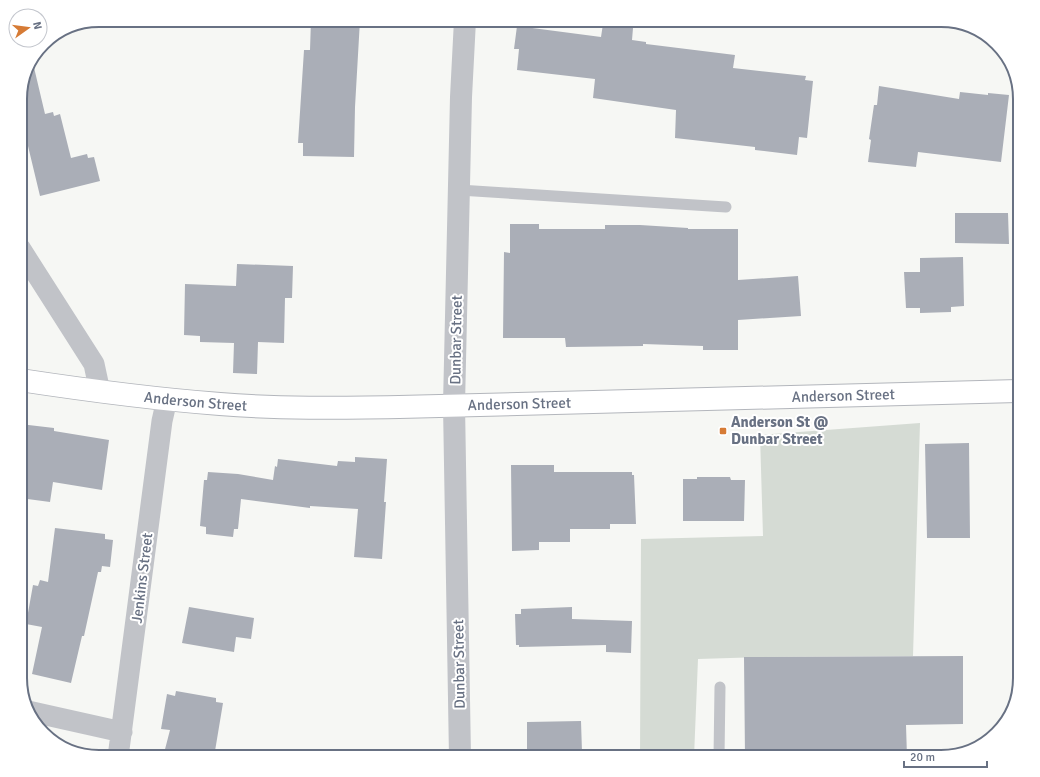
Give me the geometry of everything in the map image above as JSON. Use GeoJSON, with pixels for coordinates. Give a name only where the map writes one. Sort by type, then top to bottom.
{"type":"FeatureCollection","features":[{"type":"Feature","properties":{"kind":"main road","name":"Anderson Street"},"geometry":{"type":"LineString","coordinates":[[27,381],[100,392],[167,399],[220,404],[305,408],[399,407],[1013,391]]}},
{"type":"Feature","properties":{"kind":"street","name":"Dunbar Street"},"geometry":{"type":"LineString","coordinates":[[460,750],[454,405],[461,97],[465,27]]}},
{"type":"Feature","properties":{"kind":"street"},"geometry":{"type":"LineString","coordinates":[[27,259],[94,364],[100,392]]}},
{"type":"Feature","properties":{"kind":"street","name":"Jenkins Street"},"geometry":{"type":"LineString","coordinates":[[119,750],[160,437],[167,399]]}},
{"type":"Feature","properties":{"kind":"street"},"geometry":{"type":"LineString","coordinates":[[36,713],[122,732]]}},
{"type":"Feature","properties":{"kind":"lane"},"geometry":{"type":"LineString","coordinates":[[459,190],[726,207]]}},
{"type":"Feature","properties":{"kind":"lane"},"geometry":{"type":"LineString","coordinates":[[719,750],[720,687]]}},
{"type":"Feature","properties":{"kind":"shaded area"},"geometry":{"type":"Polygon","coordinates":[[[920,423],[913,656],[698,659],[694,750],[640,750],[641,539],[763,536],[760,435],[920,423]]]}},
{"type":"Feature","properties":{"kind":"building"},"geometry":{"type":"Polygon","coordinates":[[[311,27],[360,27],[354,157],[303,156],[303,143],[298,143],[304,50],[310,50],[311,27]]]}},
{"type":"Feature","properties":{"kind":"building"},"geometry":{"type":"Polygon","coordinates":[[[517,27],[601,37],[603,27],[633,28],[632,40],[646,42],[646,44],[735,55],[733,68],[806,76],[805,80],[813,81],[807,138],[799,137],[797,155],[755,150],[755,147],[675,138],[676,110],[593,98],[595,79],[517,70],[519,49],[514,49],[517,27]]]}},
{"type":"Feature","properties":{"kind":"building"},"geometry":{"type":"Polygon","coordinates":[[[34,67],[45,114],[53,112],[54,116],[60,114],[71,158],[87,154],[88,158],[94,157],[100,181],[40,196],[28,146],[27,95],[29,81],[34,67]]]}},
{"type":"Feature","properties":{"kind":"building"},"geometry":{"type":"Polygon","coordinates":[[[879,86],[959,99],[960,92],[988,95],[988,93],[1009,95],[1001,162],[918,152],[916,167],[868,162],[871,140],[869,139],[874,105],[877,105],[879,86]]]}},
{"type":"Feature","properties":{"kind":"building"},"geometry":{"type":"Polygon","coordinates":[[[955,213],[1008,213],[1009,244],[955,243],[955,213]]]}},
{"type":"Feature","properties":{"kind":"building"},"geometry":{"type":"Polygon","coordinates":[[[510,224],[539,224],[539,229],[605,229],[605,225],[640,225],[688,229],[738,229],[738,280],[798,276],[801,316],[738,320],[738,350],[703,350],[703,346],[643,344],[643,346],[566,347],[565,338],[503,338],[504,252],[510,253],[510,224]]]}},
{"type":"Feature","properties":{"kind":"building"},"geometry":{"type":"Polygon","coordinates":[[[963,257],[964,306],[951,307],[951,312],[920,313],[920,308],[906,308],[904,272],[920,272],[920,258],[963,257]]]}},
{"type":"Feature","properties":{"kind":"building"},"geometry":{"type":"Polygon","coordinates":[[[237,264],[293,266],[292,298],[285,298],[284,343],[258,342],[257,374],[233,373],[234,343],[200,342],[200,336],[184,335],[185,284],[236,286],[237,264]]]}},
{"type":"Feature","properties":{"kind":"building"},"geometry":{"type":"Polygon","coordinates":[[[27,425],[54,428],[54,431],[109,440],[102,490],[53,482],[50,502],[27,499],[27,425]]]}},
{"type":"Feature","properties":{"kind":"building"},"geometry":{"type":"Polygon","coordinates":[[[969,443],[970,538],[927,538],[925,444],[969,443]]]}},
{"type":"Feature","properties":{"kind":"building"},"geometry":{"type":"Polygon","coordinates":[[[355,457],[387,459],[382,559],[354,557],[358,509],[310,506],[310,508],[241,499],[238,529],[234,529],[233,537],[206,534],[206,527],[200,526],[204,480],[207,480],[208,472],[238,474],[273,480],[275,466],[277,467],[278,459],[337,466],[338,461],[355,462],[355,457]]]}},
{"type":"Feature","properties":{"kind":"building"},"geometry":{"type":"Polygon","coordinates":[[[511,465],[554,465],[554,472],[632,472],[632,475],[634,475],[636,524],[610,524],[610,529],[570,529],[570,542],[539,542],[539,550],[512,551],[511,465]]]}},
{"type":"Feature","properties":{"kind":"building"},"geometry":{"type":"Polygon","coordinates":[[[697,477],[730,477],[731,480],[745,480],[744,521],[683,521],[683,479],[697,479],[697,477]]]}},
{"type":"Feature","properties":{"kind":"building"},"geometry":{"type":"Polygon","coordinates":[[[55,528],[105,534],[105,539],[113,540],[110,567],[102,566],[101,572],[98,572],[84,636],[82,636],[71,683],[32,674],[42,627],[27,624],[27,618],[33,585],[38,586],[40,580],[48,582],[55,528]]]}},
{"type":"Feature","properties":{"kind":"building"},"geometry":{"type":"Polygon","coordinates":[[[189,607],[254,618],[251,639],[236,637],[234,652],[182,643],[189,607]]]}},
{"type":"Feature","properties":{"kind":"building"},"geometry":{"type":"Polygon","coordinates":[[[572,607],[572,619],[632,621],[631,653],[606,652],[606,645],[519,647],[519,645],[516,645],[515,614],[521,614],[521,609],[572,607]]]}},
{"type":"Feature","properties":{"kind":"building"},"geometry":{"type":"Polygon","coordinates":[[[963,656],[963,724],[906,725],[907,750],[745,750],[744,657],[963,656]]]}},
{"type":"Feature","properties":{"kind":"building"},"geometry":{"type":"Polygon","coordinates":[[[176,691],[216,698],[216,702],[223,703],[215,750],[165,750],[170,730],[161,729],[167,694],[175,696],[176,691]]]}},
{"type":"Feature","properties":{"kind":"building"},"geometry":{"type":"Polygon","coordinates":[[[581,721],[582,750],[527,750],[527,722],[581,721]]]}},
{"type":"Feature","properties":{"kind":"place","name":"Anderson St @ Dunbar Street"},"geometry":{"type":"Point","coordinates":[723,431]}}]}
